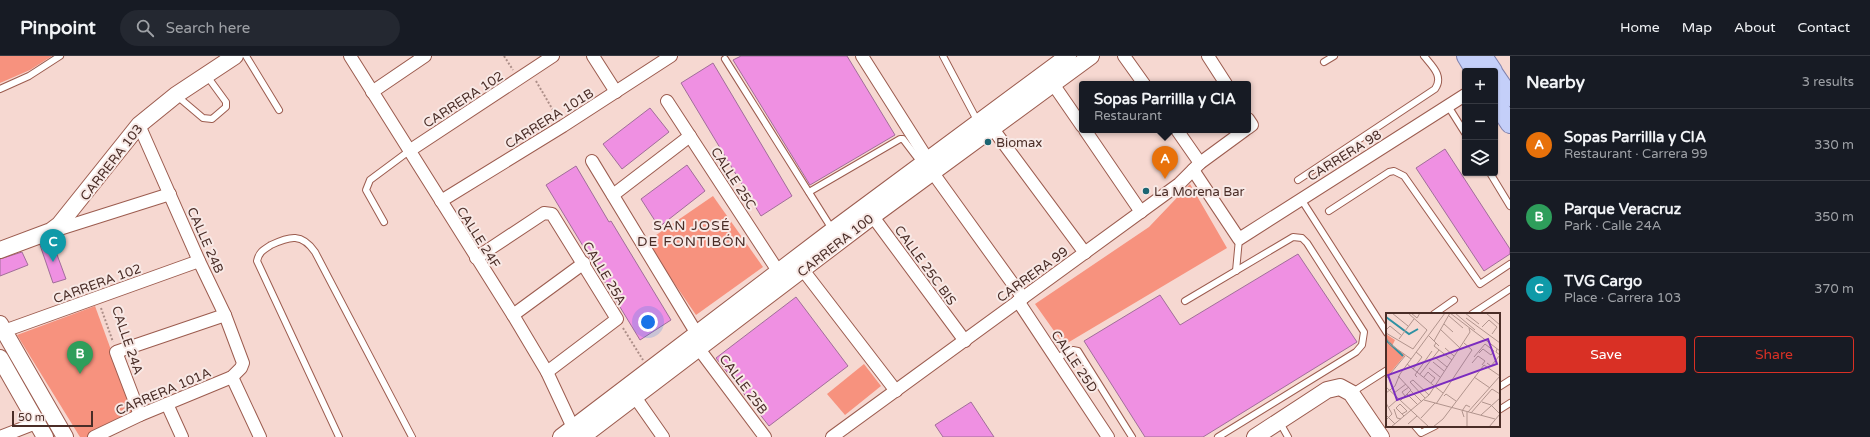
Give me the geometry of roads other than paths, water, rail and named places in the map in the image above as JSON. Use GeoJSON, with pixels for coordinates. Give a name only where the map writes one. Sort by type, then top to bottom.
{"type":"FeatureCollection","features":[{"type":"Feature","properties":{"kind":"main road","name":"CARRERA 103"},"geometry":{"type":"LineString","coordinates":[[0,250],[51,232],[68,216],[139,125],[176,95],[235,56]]}},
{"type":"Feature","properties":{"kind":"main road","name":"CARRERA 100"},"geometry":{"type":"LineString","coordinates":[[985,126],[1068,56]]}},
{"type":"Feature","properties":{"kind":"main road","name":"CARRERA 100"},"geometry":{"type":"LineString","coordinates":[[578,434],[649,370],[698,342],[803,270],[869,211],[928,166],[985,126],[1053,84],[1091,56]]}},
{"type":"Feature","properties":{"kind":"main road"},"geometry":{"type":"LineString","coordinates":[[1466,56],[1473,68]]}},
{"type":"Feature","properties":{"kind":"main road"},"geometry":{"type":"LineString","coordinates":[[1483,56],[1490,68]]}},
{"type":"Feature","properties":{"kind":"main road"},"geometry":{"type":"LineString","coordinates":[[1498,79],[1510,97]]}},
{"type":"Feature","properties":{"kind":"main road"},"geometry":{"type":"LineString","coordinates":[[1497,104],[1510,124]]}},
{"type":"Feature","properties":{"kind":"main road","name":"CARRERA 100"},"geometry":{"type":"LineString","coordinates":[[561,437],[578,434],[634,397],[778,271],[833,230],[869,211]]}},
{"type":"Feature","properties":{"kind":"main road"},"geometry":{"type":"LineString","coordinates":[[2,327],[65,437]]}},
{"type":"Feature","properties":{"kind":"main road"},"geometry":{"type":"LineString","coordinates":[[0,358],[45,437]]}},
{"type":"Feature","properties":{"kind":"main road"},"geometry":{"type":"LineString","coordinates":[[1255,437],[1327,390],[1340,387],[1351,393],[1381,437]]}},
{"type":"Feature","properties":{"kind":"street","name":"CALLE 24F"},"geometry":{"type":"LineString","coordinates":[[350,56],[513,315],[547,372],[578,434]]}},
{"type":"Feature","properties":{"kind":"street"},"geometry":{"type":"LineString","coordinates":[[372,92],[425,56]]}},
{"type":"Feature","properties":{"kind":"street","name":"CARRERA 102"},"geometry":{"type":"LineString","coordinates":[[409,151],[553,56]]}},
{"type":"Feature","properties":{"kind":"street"},"geometry":{"type":"LineString","coordinates":[[593,56],[616,92]]}},
{"type":"Feature","properties":{"kind":"street","name":"CARRERA 101B"},"geometry":{"type":"LineString","coordinates":[[441,201],[563,126],[671,56]]}},
{"type":"Feature","properties":{"kind":"street","name":"CALLE 25D"},"geometry":{"type":"LineString","coordinates":[[862,56],[928,166],[1021,300],[1056,358],[1108,437]]}},
{"type":"Feature","properties":{"kind":"street"},"geometry":{"type":"LineString","coordinates":[[1124,56],[1142,81]]}},
{"type":"Feature","properties":{"kind":"street"},"geometry":{"type":"LineString","coordinates":[[1208,56],[1224,81]]}},
{"type":"Feature","properties":{"kind":"street"},"geometry":{"type":"LineString","coordinates":[[1053,84],[1079,122]]}},
{"type":"Feature","properties":{"kind":"street","name":"CARRERA 98"},"geometry":{"type":"LineString","coordinates":[[1239,239],[1462,97]]}},
{"type":"Feature","properties":{"kind":"street","name":"CALLE 25C"},"geometry":{"type":"LineString","coordinates":[[667,101],[778,271]]}},
{"type":"Feature","properties":{"kind":"street","name":"CALLE 24B"},"geometry":{"type":"LineString","coordinates":[[139,125],[199,261],[225,315],[243,363],[241,368]]}},
{"type":"Feature","properties":{"kind":"street"},"geometry":{"type":"LineString","coordinates":[[985,126],[1085,253]]}},
{"type":"Feature","properties":{"kind":"street"},"geometry":{"type":"LineString","coordinates":[[1087,133],[1141,212]]}},
{"type":"Feature","properties":{"kind":"street"},"geometry":{"type":"LineString","coordinates":[[1178,133],[1239,239]]}},
{"type":"Feature","properties":{"kind":"street","name":"CARRERA 99"},"geometry":{"type":"LineString","coordinates":[[832,437],[1179,184],[1196,166],[1239,133]]}},
{"type":"Feature","properties":{"kind":"street"},"geometry":{"type":"LineString","coordinates":[[613,195],[690,136]]}},
{"type":"Feature","properties":{"kind":"street","name":"CALLE 25B"},"geometry":{"type":"LineString","coordinates":[[592,161],[698,342],[765,437]]}},
{"type":"Feature","properties":{"kind":"street","name":"CARRERA 103"},"geometry":{"type":"LineString","coordinates":[[51,232],[170,194]]}},
{"type":"Feature","properties":{"kind":"street","name":"CALLE 25C BIS"},"geometry":{"type":"LineString","coordinates":[[869,211],[965,341]]}},
{"type":"Feature","properties":{"kind":"street","name":"CALLE 25A"},"geometry":{"type":"LineString","coordinates":[[476,258],[544,213],[548,213],[552,214],[584,263],[617,319],[547,372]]}},
{"type":"Feature","properties":{"kind":"street","name":"CARRERA 102"},"geometry":{"type":"LineString","coordinates":[[2,327],[98,297],[199,261]]}},
{"type":"Feature","properties":{"kind":"street"},"geometry":{"type":"LineString","coordinates":[[513,315],[584,263]]}},
{"type":"Feature","properties":{"kind":"street"},"geometry":{"type":"LineString","coordinates":[[803,270],[896,391]]}},
{"type":"Feature","properties":{"kind":"street","name":"CALLE 24A"},"geometry":{"type":"LineString","coordinates":[[140,415],[116,352],[225,315]]}},
{"type":"Feature","properties":{"kind":"street","name":"CARRERA 101A"},"geometry":{"type":"LineString","coordinates":[[94,437],[140,415],[232,377],[241,368]]}},
{"type":"Feature","properties":{"kind":"street"},"geometry":{"type":"LineString","coordinates":[[232,377],[260,437]]}},
{"type":"Feature","properties":{"kind":"street"},"geometry":{"type":"LineString","coordinates":[[634,397],[663,437]]}},
{"type":"Feature","properties":{"kind":"street"},"geometry":{"type":"LineString","coordinates":[[167,404],[182,437]]}},
{"type":"Feature","properties":{"kind":"street"},"geometry":{"type":"LineString","coordinates":[[0,437],[36,423]]}},
{"type":"Feature","properties":{"kind":"lane"},"geometry":{"type":"LineString","coordinates":[[0,89],[29,76],[60,56]]}},
{"type":"Feature","properties":{"kind":"lane"},"geometry":{"type":"LineString","coordinates":[[246,56],[279,110]]}},
{"type":"Feature","properties":{"kind":"lane"},"geometry":{"type":"LineString","coordinates":[[943,56],[985,126]]}},
{"type":"Feature","properties":{"kind":"lane"},"geometry":{"type":"LineString","coordinates":[[1324,62],[1334,56]]}},
{"type":"Feature","properties":{"kind":"lane"},"geometry":{"type":"LineString","coordinates":[[1298,180],[1435,88],[1439,83],[1439,77],[1424,56]]}},
{"type":"Feature","properties":{"kind":"lane"},"geometry":{"type":"LineString","coordinates":[[725,59],[833,230]]}},
{"type":"Feature","properties":{"kind":"lane"},"geometry":{"type":"LineString","coordinates":[[176,95],[203,118],[212,119],[226,107],[226,102],[206,74]]}},
{"type":"Feature","properties":{"kind":"lane"},"geometry":{"type":"LineString","coordinates":[[1448,106],[1462,128]]}},
{"type":"Feature","properties":{"kind":"lane"},"geometry":{"type":"LineString","coordinates":[[809,192],[900,139],[904,139],[928,166]]}},
{"type":"Feature","properties":{"kind":"lane"},"geometry":{"type":"LineString","coordinates":[[384,222],[366,190],[366,186],[370,180],[409,151]]}},
{"type":"Feature","properties":{"kind":"lane"},"geometry":{"type":"LineString","coordinates":[[1329,211],[1389,172],[1394,171],[1404,176],[1480,284],[1510,264]]}},
{"type":"Feature","properties":{"kind":"lane"},"geometry":{"type":"LineString","coordinates":[[1492,176],[1510,206]]}},
{"type":"Feature","properties":{"kind":"lane"},"geometry":{"type":"LineString","coordinates":[[1301,199],[1386,330]]}},
{"type":"Feature","properties":{"kind":"lane"},"geometry":{"type":"LineString","coordinates":[[339,437],[257,261],[261,251],[284,238],[292,237],[309,243],[315,252],[412,437]]}},
{"type":"Feature","properties":{"kind":"lane"},"geometry":{"type":"LineString","coordinates":[[1185,301],[1293,237],[1302,238],[1364,332],[1364,338],[1356,352],[1218,437]]}},
{"type":"Feature","properties":{"kind":"lane"},"geometry":{"type":"LineString","coordinates":[[1236,271],[1239,239]]}},
{"type":"Feature","properties":{"kind":"lane"},"geometry":{"type":"LineString","coordinates":[[1474,313],[1510,289]]}},
{"type":"Feature","properties":{"kind":"lane"},"geometry":{"type":"LineString","coordinates":[[1435,313],[1454,300]]}},
{"type":"Feature","properties":{"kind":"lane"},"geometry":{"type":"LineString","coordinates":[[1056,358],[1073,350],[1078,351],[1132,437]]}},
{"type":"Feature","properties":{"kind":"lane"},"geometry":{"type":"LineString","coordinates":[[1351,393],[1386,374]]}},
{"type":"Feature","properties":{"kind":"lane"},"geometry":{"type":"LineString","coordinates":[[1500,386],[1510,380]]}},
{"type":"Feature","properties":{"kind":"lane"},"geometry":{"type":"LineString","coordinates":[[1500,409],[1510,403]]}},
{"type":"Feature","properties":{"kind":"lane"},"geometry":{"type":"LineString","coordinates":[[1279,421],[1288,437]]}},
{"type":"Feature","properties":{"kind":"lane"},"geometry":{"type":"LineString","coordinates":[[1416,427],[1421,433],[1433,427]]}},
{"type":"Feature","properties":{"kind":"place","name":"Biomax"},"geometry":{"type":"Point","coordinates":[988,142]}},
{"type":"Feature","properties":{"kind":"place","name":"Sopas Parrillla y CIA"},"geometry":{"type":"Point","coordinates":[1165,179]}},
{"type":"Feature","properties":{"kind":"place","name":"La Morena Bar"},"geometry":{"type":"Point","coordinates":[1146,191]}},
{"type":"Feature","properties":{"kind":"place","name":"TVG Cargo"},"geometry":{"type":"Point","coordinates":[53,262]}},
{"type":"Feature","properties":{"kind":"place","name":"Parque Veracruz"},"geometry":{"type":"Point","coordinates":[80,374]}},
{"type":"Feature","properties":{"kind":"district","name":"SAN JOSÉ DE FONTIBÓN"},"geometry":{"type":"Point","coordinates":[692,234]}}]}
